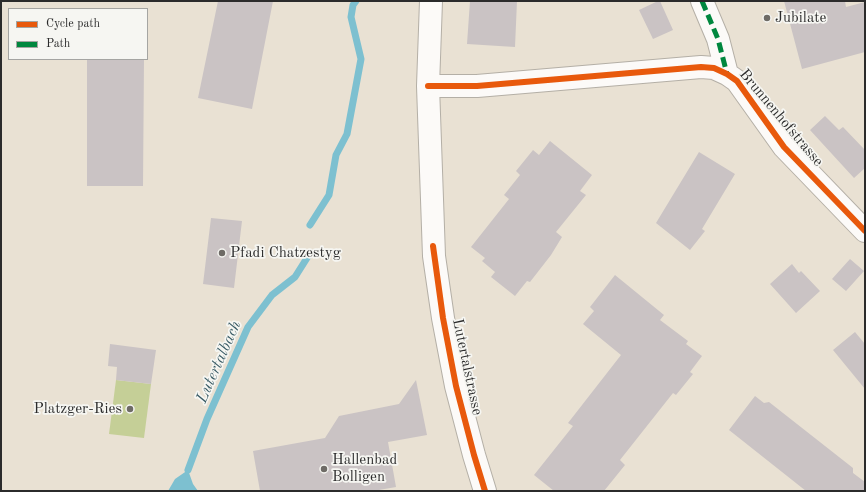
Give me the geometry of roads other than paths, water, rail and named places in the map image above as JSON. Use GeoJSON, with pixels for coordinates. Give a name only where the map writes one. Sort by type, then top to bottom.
{"type":"FeatureCollection","features":[{"type":"Feature","properties":{"kind":"street","name":"Lutertalstrasse"},"geometry":{"type":"LineString","coordinates":[[431,1],[428,86],[430,193],[435,264],[443,318],[456,386],[485,491]]}},
{"type":"Feature","properties":{"kind":"street","name":"Brunnenhofstrasse"},"geometry":{"type":"LineString","coordinates":[[702,1],[718,39],[727,74],[737,81],[743,88],[784,147],[865,231]]}},
{"type":"Feature","properties":{"kind":"street"},"geometry":{"type":"LineString","coordinates":[[428,86],[477,86],[701,67],[714,68],[727,74]]}},
{"type":"Feature","properties":{"kind":"water"},"geometry":{"type":"Polygon","coordinates":[[[188,470],[193,484],[198,491],[168,491],[175,479],[188,470]]]}},
{"type":"Feature","properties":{"kind":"waterway"},"geometry":{"type":"LineString","coordinates":[[310,225],[329,195],[336,155],[347,134],[361,59],[351,17],[353,5],[356,1]]}},
{"type":"Feature","properties":{"kind":"waterway","name":"Lutertalbach"},"geometry":{"type":"LineString","coordinates":[[188,470],[207,419],[248,327],[272,295],[295,277],[307,258]]}},
{"type":"Feature","properties":{"kind":"place","name":"Jubilate"},"geometry":{"type":"Point","coordinates":[767,18]}},
{"type":"Feature","properties":{"kind":"place","name":"Pfadi Chatzestyg"},"geometry":{"type":"Point","coordinates":[222,253]}},
{"type":"Feature","properties":{"kind":"place","name":"Platzger-Ries"},"geometry":{"type":"Point","coordinates":[130,409]}},
{"type":"Feature","properties":{"kind":"place","name":"Hallenbad Bolligen"},"geometry":{"type":"Point","coordinates":[324,469]}}]}
